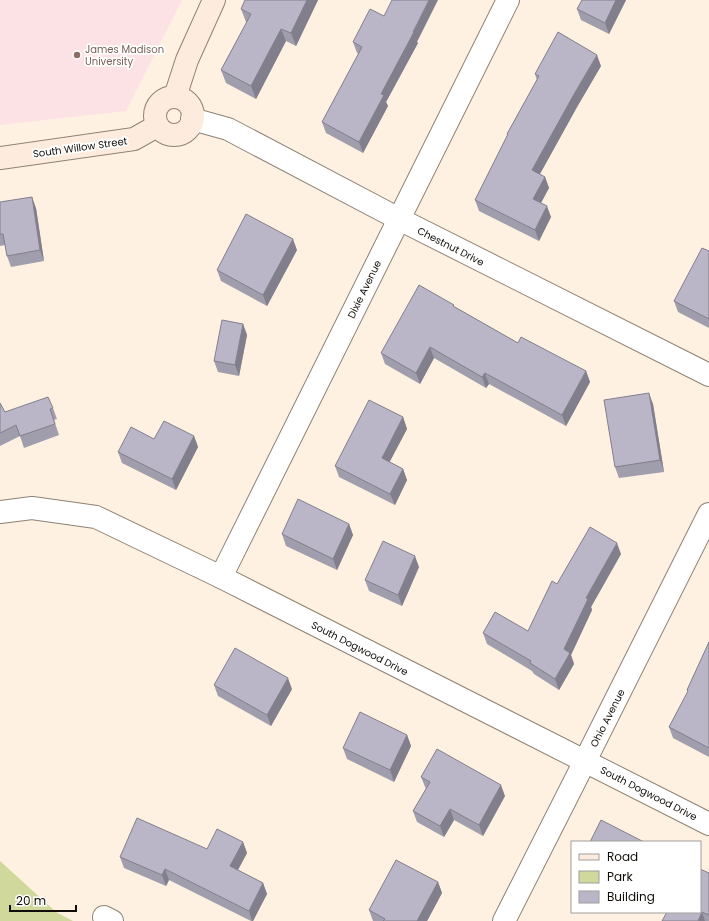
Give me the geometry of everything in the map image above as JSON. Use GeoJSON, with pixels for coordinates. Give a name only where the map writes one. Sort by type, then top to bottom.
{"type":"FeatureCollection","features":[{"type":"Feature","properties":{"kind":"street"},"geometry":{"type":"LineString","coordinates":[[175,97],[187,60],[214,0]]}},
{"type":"Feature","properties":{"kind":"street","name":"Dixie Avenue"},"geometry":{"type":"LineString","coordinates":[[221,577],[508,0]]}},
{"type":"Feature","properties":{"kind":"street"},"geometry":{"type":"LineString","coordinates":[[169,97],[175,97],[186,101],[190,106],[192,119],[186,130],[181,134],[174,135],[162,131],[157,126],[155,114],[159,104],[169,97]]}},
{"type":"Feature","properties":{"kind":"street","name":"Chestnut Drive"},"geometry":{"type":"LineString","coordinates":[[192,119],[228,129],[399,219],[709,375]]}},
{"type":"Feature","properties":{"kind":"street","name":"South Willow Street"},"geometry":{"type":"LineString","coordinates":[[0,158],[134,139],[157,126]]}},
{"type":"Feature","properties":{"kind":"street","name":"South Dogwood Drive"},"geometry":{"type":"LineString","coordinates":[[0,512],[32,508],[96,517],[221,577],[709,824]]}},
{"type":"Feature","properties":{"kind":"street","name":"Ohio Avenue"},"geometry":{"type":"LineString","coordinates":[[504,921],[709,514]]}},
{"type":"Feature","properties":{"kind":"shaded area","name":"James Madison University"},"geometry":{"type":"Polygon","coordinates":[[[0,0],[182,0],[126,111],[0,125],[0,0]]]}},
{"type":"Feature","properties":{"kind":"green space"},"geometry":{"type":"Polygon","coordinates":[[[0,861],[56,912],[73,921],[0,921],[0,861]]]}},
{"type":"Feature","properties":{"kind":"building"},"geometry":{"type":"Polygon","coordinates":[[[245,0],[307,0],[291,33],[281,29],[251,86],[221,70],[251,14],[241,9],[245,0]]]}},
{"type":"Feature","properties":{"kind":"building"},"geometry":{"type":"Polygon","coordinates":[[[392,0],[429,0],[381,94],[384,95],[359,142],[322,122],[362,47],[353,42],[370,9],[384,16],[392,0]]]}},
{"type":"Feature","properties":{"kind":"building"},"geometry":{"type":"Polygon","coordinates":[[[582,0],[616,0],[605,23],[577,9],[582,0]]]}},
{"type":"Feature","properties":{"kind":"building"},"geometry":{"type":"Polygon","coordinates":[[[558,32],[597,55],[532,170],[545,177],[533,199],[547,206],[535,230],[475,200],[507,134],[539,76],[535,74],[558,32]]]}},
{"type":"Feature","properties":{"kind":"building"},"geometry":{"type":"Polygon","coordinates":[[[32,197],[40,250],[7,256],[3,234],[0,234],[0,202],[32,197]]]}},
{"type":"Feature","properties":{"kind":"building"},"geometry":{"type":"Polygon","coordinates":[[[246,214],[293,239],[263,295],[217,270],[246,214]]]}},
{"type":"Feature","properties":{"kind":"building"},"geometry":{"type":"Polygon","coordinates":[[[702,248],[709,251],[709,319],[674,301],[702,248]]]}},
{"type":"Feature","properties":{"kind":"building"},"geometry":{"type":"Polygon","coordinates":[[[419,285],[518,343],[521,337],[586,371],[562,415],[485,373],[482,377],[430,347],[416,373],[381,353],[419,285]]]}},
{"type":"Feature","properties":{"kind":"building"},"geometry":{"type":"Polygon","coordinates":[[[222,320],[243,324],[235,365],[214,361],[222,320]]]}},
{"type":"Feature","properties":{"kind":"building"},"geometry":{"type":"Polygon","coordinates":[[[649,393],[660,460],[615,467],[604,400],[649,393]]]}},
{"type":"Feature","properties":{"kind":"building"},"geometry":{"type":"Polygon","coordinates":[[[48,397],[53,408],[50,409],[55,424],[20,436],[16,425],[0,433],[0,403],[5,412],[48,397]]]}},
{"type":"Feature","properties":{"kind":"building"},"geometry":{"type":"Polygon","coordinates":[[[369,400],[403,417],[382,458],[403,469],[390,494],[335,466],[369,400]]]}},
{"type":"Feature","properties":{"kind":"building"},"geometry":{"type":"Polygon","coordinates":[[[164,421],[194,436],[172,479],[118,452],[131,427],[154,439],[164,421]]]}},
{"type":"Feature","properties":{"kind":"building"},"geometry":{"type":"Polygon","coordinates":[[[298,499],[349,524],[333,559],[282,534],[298,499]]]}},
{"type":"Feature","properties":{"kind":"building"},"geometry":{"type":"Polygon","coordinates":[[[590,527],[617,543],[586,598],[588,599],[564,649],[570,653],[555,679],[530,663],[531,661],[483,633],[495,612],[528,631],[552,581],[557,584],[590,527]]]}},
{"type":"Feature","properties":{"kind":"building"},"geometry":{"type":"Polygon","coordinates":[[[383,541],[415,556],[398,595],[365,580],[383,541]]]}},
{"type":"Feature","properties":{"kind":"building"},"geometry":{"type":"Polygon","coordinates":[[[709,642],[709,748],[669,727],[688,691],[687,690],[709,642]]]}},
{"type":"Feature","properties":{"kind":"building"},"geometry":{"type":"Polygon","coordinates":[[[235,648],[288,678],[267,715],[214,685],[235,648]]]}},
{"type":"Feature","properties":{"kind":"building"},"geometry":{"type":"Polygon","coordinates":[[[360,712],[407,735],[390,770],[343,748],[360,712]]]}},
{"type":"Feature","properties":{"kind":"building"},"geometry":{"type":"Polygon","coordinates":[[[437,749],[501,785],[479,825],[450,809],[440,826],[413,811],[430,782],[421,777],[437,749]]]}},
{"type":"Feature","properties":{"kind":"building"},"geometry":{"type":"Polygon","coordinates":[[[137,818],[207,849],[217,829],[243,842],[230,866],[263,883],[249,911],[165,869],[162,875],[120,857],[137,818]]]}},
{"type":"Feature","properties":{"kind":"building"},"geometry":{"type":"Polygon","coordinates":[[[601,820],[642,841],[590,841],[601,820]]]}},
{"type":"Feature","properties":{"kind":"building"},"geometry":{"type":"Polygon","coordinates":[[[396,860],[438,882],[417,921],[383,921],[385,919],[369,910],[396,860]]]}},
{"type":"Feature","properties":{"kind":"building"},"geometry":{"type":"Polygon","coordinates":[[[701,869],[709,873],[709,915],[702,912],[698,921],[662,921],[666,913],[701,913],[701,869]]]}},
{"type":"Feature","properties":{"kind":"place","name":"James Madison University"},"geometry":{"type":"Point","coordinates":[77,55]}}]}
